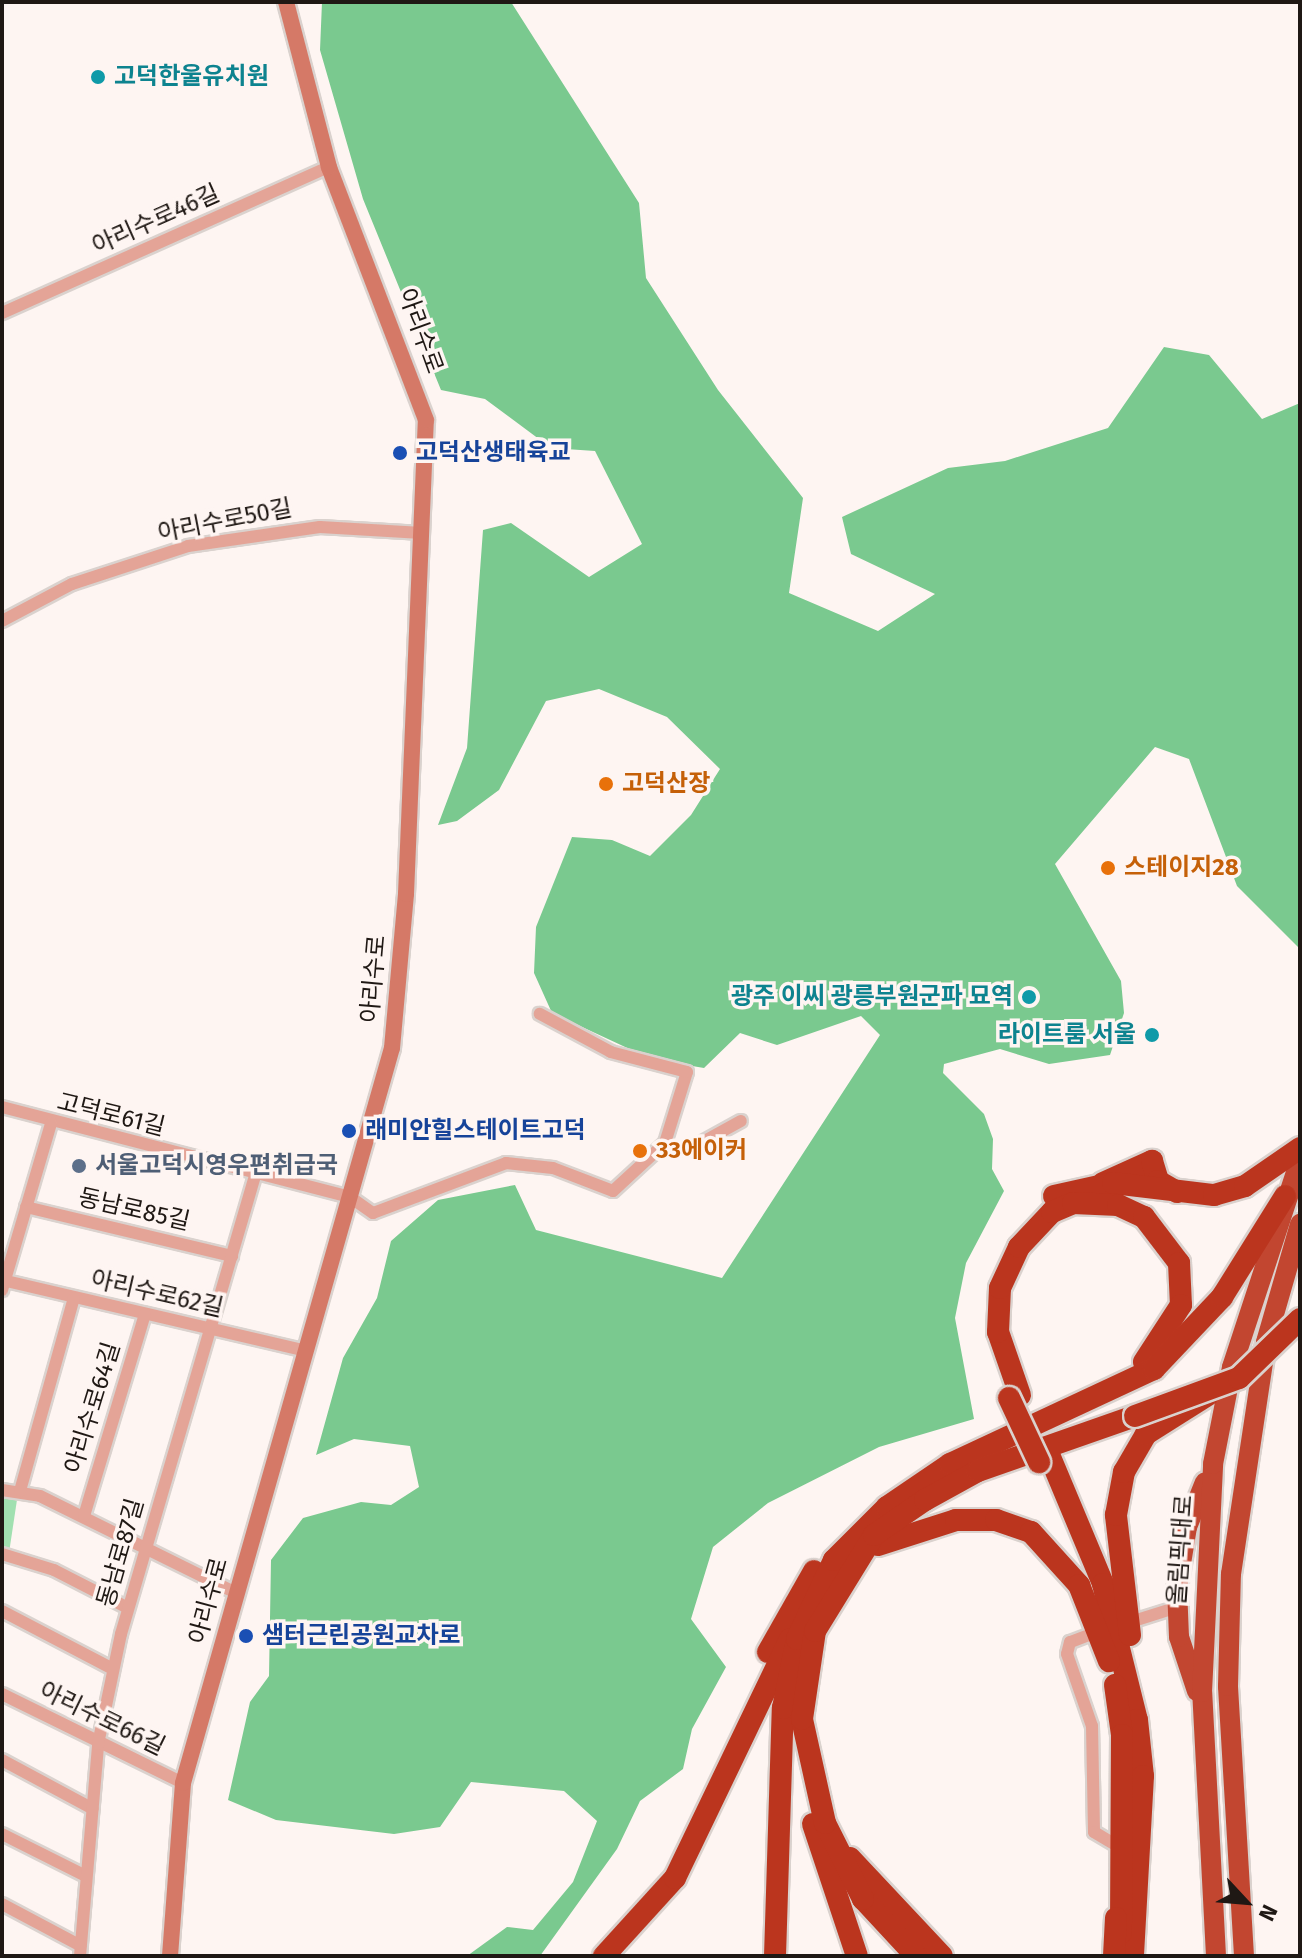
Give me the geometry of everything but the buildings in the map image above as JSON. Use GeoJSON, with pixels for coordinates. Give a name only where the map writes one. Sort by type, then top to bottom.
{"type":"FeatureCollection","features":[{"type":"Feature","properties":{"kind":"highway"},"geometry":{"type":"LineString","coordinates":[[1137,1720],[1103,1584],[985,1335],[998,1264],[1029,1214],[1055,1195],[1102,1184],[1193,1197],[1245,1186],[1300,1148]]}},
{"type":"Feature","properties":{"kind":"highway","name":"올림픽대로"},"geometry":{"type":"LineString","coordinates":[[1216,1956],[1203,1713],[1203,1579],[1213,1464],[1232,1367],[1285,1196],[1300,1160]]}},
{"type":"Feature","properties":{"kind":"highway"},"geometry":{"type":"LineString","coordinates":[[604,1956],[637,1927],[691,1851],[813,1595],[855,1547],[950,1464],[1105,1396],[1185,1341],[1285,1196]]}},
{"type":"Feature","properties":{"kind":"highway"},"geometry":{"type":"LineString","coordinates":[[1015,1396],[998,1332],[1008,1267],[1052,1212],[1095,1201],[1144,1217],[1165,1237],[1182,1284],[1173,1327],[1105,1396]]}},
{"type":"Feature","properties":{"kind":"highway"},"geometry":{"type":"LineString","coordinates":[[1244,1956],[1228,1686],[1231,1574],[1263,1357],[1300,1224]]}},
{"type":"Feature","properties":{"kind":"highway"},"geometry":{"type":"LineString","coordinates":[[691,1851],[701,1803],[790,1605],[816,1568],[978,1471],[1140,1425],[1214,1391],[1253,1369],[1300,1319]]}},
{"type":"Feature","properties":{"kind":"highway"},"geometry":{"type":"LineString","coordinates":[[1123,1956],[1137,1720],[1116,1515],[1124,1472],[1140,1425]]}},
{"type":"Feature","properties":{"kind":"highway"},"geometry":{"type":"LineString","coordinates":[[1044,1459],[1094,1587],[1122,1735],[1119,1847],[1129,1871],[1145,1956]]}},
{"type":"Feature","properties":{"kind":"highway"},"geometry":{"type":"LineString","coordinates":[[1203,1713],[1179,1637],[1178,1607],[1187,1527],[1213,1464]]}},
{"type":"Feature","properties":{"kind":"highway"},"geometry":{"type":"LineString","coordinates":[[857,1956],[810,1814],[805,1758],[805,1670],[815,1631],[855,1547],[918,1527],[956,1520],[996,1520],[1031,1532],[1079,1585],[1109,1661]]}},
{"type":"Feature","properties":{"kind":"highway"},"geometry":{"type":"LineString","coordinates":[[775,1956],[778,1748],[797,1639],[813,1595]]}},
{"type":"Feature","properties":{"kind":"highway"},"geometry":{"type":"LineString","coordinates":[[805,1758],[830,1836],[863,1899],[916,1956]]}},
{"type":"Feature","properties":{"kind":"highway"},"geometry":{"type":"LineString","coordinates":[[830,1836],[942,1956]]}},
{"type":"Feature","properties":{"kind":"highway"},"geometry":{"type":"LineString","coordinates":[[1114,1956],[1129,1871]]}},
{"type":"Feature","properties":{"kind":"highway"},"geometry":{"type":"LineString","coordinates":[[1129,1871],[1133,1956]]}},
{"type":"Feature","properties":{"kind":"main road","name":"아리수로"},"geometry":{"type":"LineString","coordinates":[[170,1956],[183,1783],[303,1350],[392,1048],[426,420],[329,167],[286,2]]}},
{"type":"Feature","properties":{"kind":"street","name":"아리수로46길"},"geometry":{"type":"LineString","coordinates":[[2,313],[329,167]]}},
{"type":"Feature","properties":{"kind":"street","name":"아리수로50길"},"geometry":{"type":"LineString","coordinates":[[2,621],[72,584],[188,546],[320,527],[422,533]]}},
{"type":"Feature","properties":{"kind":"street"},"geometry":{"type":"LineString","coordinates":[[540,1014],[611,1052],[687,1072],[660,1150],[699,1146],[741,1121]]}},
{"type":"Feature","properties":{"kind":"street","name":"고덕로61길"},"geometry":{"type":"LineString","coordinates":[[2,1107],[51,1123],[350,1197],[373,1213],[506,1163],[553,1168],[613,1191],[660,1150]]}},
{"type":"Feature","properties":{"kind":"street"},"geometry":{"type":"LineString","coordinates":[[3,1283],[51,1123]]}},
{"type":"Feature","properties":{"kind":"street","name":"동남로87길"},"geometry":{"type":"LineString","coordinates":[[81,1951],[98,1744],[113,1669],[128,1608],[256,1173]]}},
{"type":"Feature","properties":{"kind":"street","name":"동남로85길"},"geometry":{"type":"LineString","coordinates":[[26,1207],[232,1256]]}},
{"type":"Feature","properties":{"kind":"street","name":"아리수로62길"},"geometry":{"type":"LineString","coordinates":[[3,1283],[303,1350]]}},
{"type":"Feature","properties":{"kind":"street","name":"아리수로64길"},"geometry":{"type":"LineString","coordinates":[[20,1491],[74,1298]]}},
{"type":"Feature","properties":{"kind":"street","name":"아리수로64길"},"geometry":{"type":"LineString","coordinates":[[84,1516],[145,1314]]}},
{"type":"Feature","properties":{"kind":"street","name":"아리수로64길"},"geometry":{"type":"LineString","coordinates":[[2,1490],[20,1491],[84,1516],[236,1593]]}},
{"type":"Feature","properties":{"kind":"street"},"geometry":{"type":"LineString","coordinates":[[2,1554],[54,1570],[128,1608]]}},
{"type":"Feature","properties":{"kind":"street"},"geometry":{"type":"LineString","coordinates":[[1119,1847],[1094,1832],[1094,1737],[1067,1654],[1070,1642],[1086,1634],[1178,1607]]}},
{"type":"Feature","properties":{"kind":"street"},"geometry":{"type":"LineString","coordinates":[[2,1611],[113,1669]]}},
{"type":"Feature","properties":{"kind":"street","name":"아리수로66길"},"geometry":{"type":"LineString","coordinates":[[2,1694],[98,1744],[183,1783]]}},
{"type":"Feature","properties":{"kind":"street"},"geometry":{"type":"LineString","coordinates":[[2,1760],[93,1809]]}},
{"type":"Feature","properties":{"kind":"street"},"geometry":{"type":"LineString","coordinates":[[2,1834],[86,1876]]}},
{"type":"Feature","properties":{"kind":"street"},"geometry":{"type":"LineString","coordinates":[[2,1904],[81,1951]]}},
{"type":"Feature","properties":{"kind":"green space"},"geometry":{"type":"Polygon","coordinates":[[[322,2],[511,2],[639,203],[646,278],[718,390],[803,498],[789,593],[878,631],[935,594],[851,554],[842,517],[948,468],[1005,461],[1108,428],[1164,347],[1209,355],[1262,419],[1300,403],[1300,949],[1237,886],[1189,759],[1155,747],[1055,864],[1121,981],[1124,1013],[1110,1055],[1049,1064],[1000,1049],[944,1064],[943,1073],[984,1114],[993,1139],[992,1169],[1004,1191],[966,1263],[955,1318],[974,1419],[879,1447],[768,1503],[713,1547],[691,1619],[726,1667],[692,1729],[683,1769],[640,1801],[617,1849],[540,1956],[467,1956],[507,1927],[533,1930],[573,1882],[597,1821],[564,1791],[471,1782],[440,1827],[394,1834],[276,1820],[228,1800],[250,1702],[269,1676],[271,1560],[303,1518],[361,1502],[391,1505],[419,1487],[410,1446],[354,1439],[316,1455],[343,1358],[377,1298],[391,1241],[438,1200],[515,1185],[536,1230],[722,1278],[880,1035],[861,1016],[777,1045],[740,1033],[704,1068],[651,1059],[552,1013],[534,973],[536,927],[572,837],[612,840],[650,856],[691,815],[720,769],[667,717],[599,689],[546,701],[499,790],[457,821],[438,825],[467,748],[483,530],[511,523],[589,577],[642,544],[595,451],[551,448],[485,399],[441,390],[363,199],[320,50],[322,2]]]}},
{"type":"Feature","properties":{"kind":"green space"},"geometry":{"type":"Polygon","coordinates":[[[2,1492],[18,1493],[9,1553],[2,1552],[2,1492]]]}},
{"type":"Feature","properties":{"kind":"place","name":"고덕한울유치원"},"geometry":{"type":"Point","coordinates":[98,77]}},
{"type":"Feature","properties":{"kind":"place","name":"고덕산생태육교"},"geometry":{"type":"Point","coordinates":[400,453]}},
{"type":"Feature","properties":{"kind":"place","name":"고덕산장"},"geometry":{"type":"Point","coordinates":[606,784]}},
{"type":"Feature","properties":{"kind":"place","name":"스테이지28"},"geometry":{"type":"Point","coordinates":[1108,868]}},
{"type":"Feature","properties":{"kind":"place","name":"광주 이씨 광릉부원군파 묘역"},"geometry":{"type":"Point","coordinates":[1029,997]}},
{"type":"Feature","properties":{"kind":"place","name":"라이트룸 서울"},"geometry":{"type":"Point","coordinates":[1152,1035]}},
{"type":"Feature","properties":{"kind":"place","name":"래미안힐스테이트고덕"},"geometry":{"type":"Point","coordinates":[349,1131]}},
{"type":"Feature","properties":{"kind":"place","name":"33에이커"},"geometry":{"type":"Point","coordinates":[640,1151]}},
{"type":"Feature","properties":{"kind":"place","name":"서울고덕시영우편취급국"},"geometry":{"type":"Point","coordinates":[79,1166]}},
{"type":"Feature","properties":{"kind":"place","name":"샘터근린공원교차로"},"geometry":{"type":"Point","coordinates":[246,1636]}}]}
